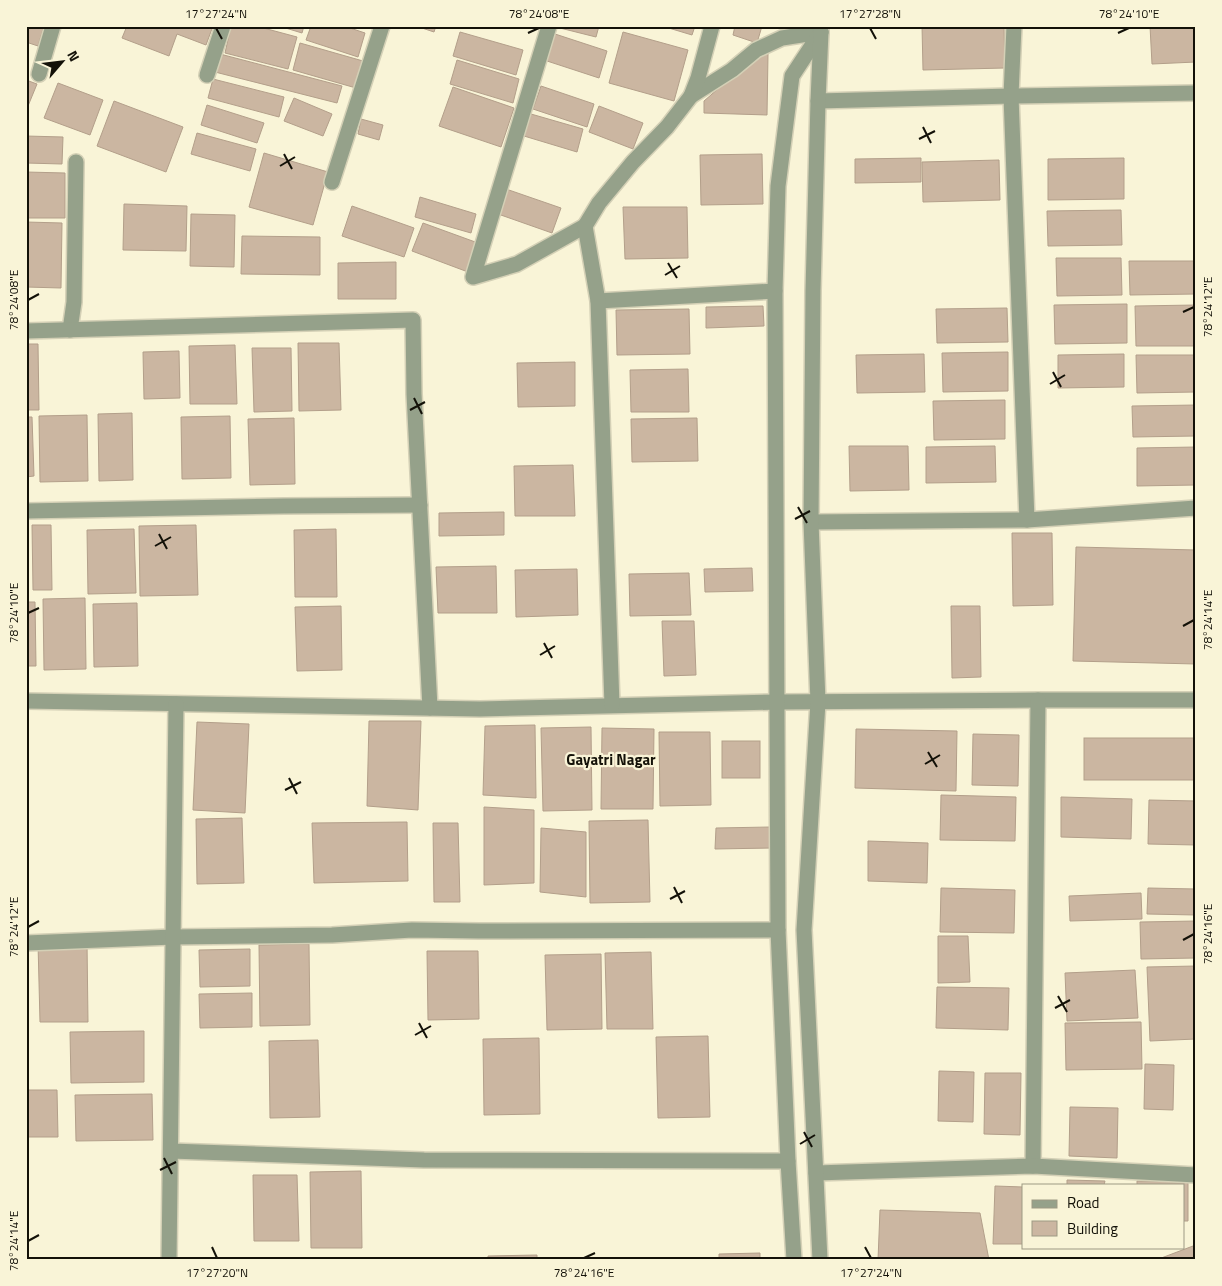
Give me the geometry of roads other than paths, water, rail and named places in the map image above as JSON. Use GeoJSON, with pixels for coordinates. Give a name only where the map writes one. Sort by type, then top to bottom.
{"type":"FeatureCollection","features":[{"type":"Feature","properties":{"kind":"street"},"geometry":{"type":"LineString","coordinates":[[39,74],[53,26]]}},
{"type":"Feature","properties":{"kind":"street"},"geometry":{"type":"LineString","coordinates":[[207,75],[223,26]]}},
{"type":"Feature","properties":{"kind":"street"},"geometry":{"type":"LineString","coordinates":[[332,182],[382,26]]}},
{"type":"Feature","properties":{"kind":"street"},"geometry":{"type":"LineString","coordinates":[[549,26],[474,277],[517,264],[585,226],[599,203],[633,162],[667,127],[691,96],[698,78],[712,26]]}},
{"type":"Feature","properties":{"kind":"street"},"geometry":{"type":"LineString","coordinates":[[1014,26],[1011,96],[1027,520]]}},
{"type":"Feature","properties":{"kind":"street"},"geometry":{"type":"LineString","coordinates":[[691,96],[732,70],[756,50],[782,38],[821,29]]}},
{"type":"Feature","properties":{"kind":"street"},"geometry":{"type":"LineString","coordinates":[[820,1260],[804,930],[818,702],[811,522],[813,281],[821,29]]}},
{"type":"Feature","properties":{"kind":"street"},"geometry":{"type":"LineString","coordinates":[[794,1260],[778,930],[775,291],[778,186],[792,76],[821,29]]}},
{"type":"Feature","properties":{"kind":"street"},"geometry":{"type":"LineString","coordinates":[[818,101],[1196,93]]}},
{"type":"Feature","properties":{"kind":"street"},"geometry":{"type":"LineString","coordinates":[[70,330],[74,302],[76,162]]}},
{"type":"Feature","properties":{"kind":"street"},"geometry":{"type":"LineString","coordinates":[[585,226],[598,301],[612,705]]}},
{"type":"Feature","properties":{"kind":"street"},"geometry":{"type":"LineString","coordinates":[[598,301],[775,291]]}},
{"type":"Feature","properties":{"kind":"street"},"geometry":{"type":"LineString","coordinates":[[26,330],[413,320],[414,394],[430,708]]}},
{"type":"Feature","properties":{"kind":"street"},"geometry":{"type":"LineString","coordinates":[[26,511],[420,505]]}},
{"type":"Feature","properties":{"kind":"street"},"geometry":{"type":"LineString","coordinates":[[811,522],[1027,520],[1196,508]]}},
{"type":"Feature","properties":{"kind":"street"},"geometry":{"type":"LineString","coordinates":[[1033,1166],[1038,700]]}},
{"type":"Feature","properties":{"kind":"street"},"geometry":{"type":"LineString","coordinates":[[26,701],[480,709],[778,702],[1196,700]]}},
{"type":"Feature","properties":{"kind":"street"},"geometry":{"type":"LineString","coordinates":[[169,1260],[176,704]]}},
{"type":"Feature","properties":{"kind":"street"},"geometry":{"type":"LineString","coordinates":[[26,943],[173,937],[332,935],[412,930],[778,930]]}},
{"type":"Feature","properties":{"kind":"street"},"geometry":{"type":"LineString","coordinates":[[171,1151],[424,1160],[788,1160]]}},
{"type":"Feature","properties":{"kind":"street"},"geometry":{"type":"LineString","coordinates":[[816,1173],[1033,1166],[1196,1175]]}},
{"type":"Feature","properties":{"kind":"district","name":"Gayatri Nagar"},"geometry":{"type":"Point","coordinates":[611,760]}}]}
